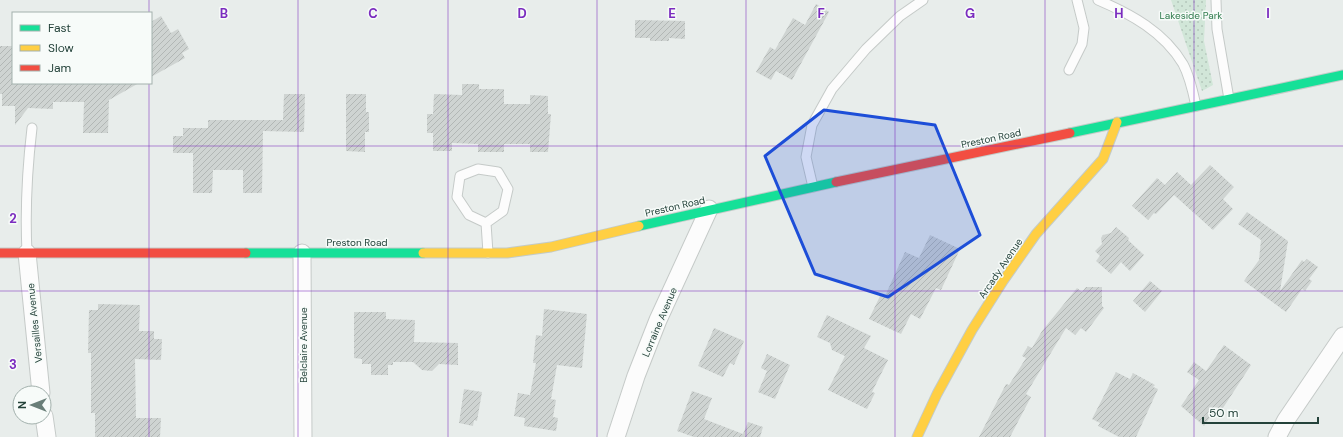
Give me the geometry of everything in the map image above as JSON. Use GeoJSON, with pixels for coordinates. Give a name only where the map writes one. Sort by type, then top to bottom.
{"type":"FeatureCollection","features":[{"type":"Feature","properties":{"kind":"main road","name":"Preston Road"},"geometry":{"type":"LineString","coordinates":[[0,253],[488,253],[551,247],[710,209],[1343,75]]}},
{"type":"Feature","properties":{"kind":"main road","name":"Arcady Avenue"},"geometry":{"type":"LineString","coordinates":[[917,437],[954,362],[1003,281],[1036,234],[1102,159],[1117,122]]}},
{"type":"Feature","properties":{"kind":"street","name":"Lorraine Avenue"},"geometry":{"type":"LineString","coordinates":[[616,437],[636,376],[658,320],[710,209]]}},
{"type":"Feature","properties":{"kind":"street","name":"Versailles Avenue"},"geometry":{"type":"LineString","coordinates":[[27,253],[40,385]]}},
{"type":"Feature","properties":{"kind":"street","name":"Belclaire Avenue"},"geometry":{"type":"LineString","coordinates":[[302,253],[303,437]]}},
{"type":"Feature","properties":{"kind":"street"},"geometry":{"type":"LineString","coordinates":[[1277,437],[1286,420],[1343,336]]}},
{"type":"Feature","properties":{"kind":"street"},"geometry":{"type":"LineString","coordinates":[[45,425],[47,437]]}},
{"type":"Feature","properties":{"kind":"lane"},"geometry":{"type":"LineString","coordinates":[[813,188],[806,157],[812,126],[832,89],[877,38],[900,16],[924,0]]}},
{"type":"Feature","properties":{"kind":"lane"},"geometry":{"type":"LineString","coordinates":[[1069,70],[1082,44],[1084,28],[1077,0]]}},
{"type":"Feature","properties":{"kind":"lane"},"geometry":{"type":"LineString","coordinates":[[1098,0],[1134,17],[1158,34],[1173,49],[1184,65],[1196,106]]}},
{"type":"Feature","properties":{"kind":"lane"},"geometry":{"type":"LineString","coordinates":[[1216,0],[1217,29],[1229,99]]}},
{"type":"Feature","properties":{"kind":"lane"},"geometry":{"type":"LineString","coordinates":[[27,253],[25,225],[27,170],[32,128]]}},
{"type":"Feature","properties":{"kind":"lane"},"geometry":{"type":"LineString","coordinates":[[478,169],[498,172],[508,189],[503,211],[486,223],[469,215],[457,197],[460,176],[478,169]]}},
{"type":"Feature","properties":{"kind":"lane"},"geometry":{"type":"LineString","coordinates":[[486,223],[488,253]]}},
{"type":"Feature","properties":{"kind":"highlighted area"},"geometry":{"type":"Polygon","coordinates":[[[824,110],[935,125],[980,235],[888,297],[815,274],[765,156],[824,110]]]}},
{"type":"Feature","properties":{"kind":"green space","name":"Lakeside Park"},"geometry":{"type":"Polygon","coordinates":[[[1171,0],[1206,0],[1204,41],[1213,85],[1202,91],[1171,0]]]}},
{"type":"Feature","properties":{"kind":"building"},"geometry":{"type":"Polygon","coordinates":[[[816,4],[829,12],[792,80],[776,71],[771,80],[756,72],[770,47],[775,50],[793,18],[805,25],[816,4]]]}},
{"type":"Feature","properties":{"kind":"building"},"geometry":{"type":"Polygon","coordinates":[[[161,16],[171,33],[178,29],[189,49],[182,53],[185,58],[152,76],[152,21],[161,16]]]}},
{"type":"Feature","properties":{"kind":"building"},"geometry":{"type":"Polygon","coordinates":[[[635,20],[685,21],[685,39],[669,38],[669,41],[650,41],[650,38],[635,38],[635,20]]]}},
{"type":"Feature","properties":{"kind":"building"},"geometry":{"type":"Polygon","coordinates":[[[0,46],[12,46],[12,84],[137,84],[109,100],[108,133],[83,133],[84,102],[53,102],[53,109],[28,108],[15,125],[15,106],[2,106],[2,94],[0,94],[0,46]]]}},
{"type":"Feature","properties":{"kind":"building"},"geometry":{"type":"Polygon","coordinates":[[[462,84],[479,84],[479,89],[504,89],[504,104],[530,104],[530,95],[548,96],[548,114],[551,114],[548,152],[530,152],[530,144],[504,144],[504,152],[478,152],[478,144],[452,143],[452,151],[433,151],[433,133],[427,133],[427,114],[433,114],[434,94],[462,95],[462,84]]]}},
{"type":"Feature","properties":{"kind":"building"},"geometry":{"type":"Polygon","coordinates":[[[284,94],[305,94],[304,132],[263,131],[262,193],[243,193],[243,170],[213,170],[212,193],[193,193],[193,153],[173,153],[173,136],[183,136],[183,128],[208,128],[208,120],[283,120],[284,94]]]}},
{"type":"Feature","properties":{"kind":"building"},"geometry":{"type":"Polygon","coordinates":[[[346,94],[366,94],[366,112],[369,112],[369,132],[365,132],[365,152],[346,151],[346,94]]]}},
{"type":"Feature","properties":{"kind":"building"},"geometry":{"type":"Polygon","coordinates":[[[1210,165],[1234,187],[1223,199],[1233,209],[1213,230],[1174,195],[1156,214],[1154,213],[1148,220],[1132,206],[1157,178],[1165,185],[1177,172],[1191,185],[1210,165]]]}},
{"type":"Feature","properties":{"kind":"building"},"geometry":{"type":"Polygon","coordinates":[[[1247,212],[1288,241],[1280,291],[1302,260],[1304,262],[1307,259],[1318,267],[1309,279],[1312,281],[1305,291],[1302,289],[1286,312],[1244,281],[1259,260],[1261,240],[1238,224],[1247,212]]]}},
{"type":"Feature","properties":{"kind":"building"},"geometry":{"type":"Polygon","coordinates":[[[1116,227],[1129,238],[1128,240],[1144,255],[1130,271],[1121,262],[1111,274],[1096,261],[1100,256],[1095,251],[1102,244],[1101,238],[1103,235],[1111,233],[1116,227]]]}},
{"type":"Feature","properties":{"kind":"building"},"geometry":{"type":"Polygon","coordinates":[[[930,235],[960,249],[941,290],[936,288],[920,319],[911,314],[901,334],[869,319],[881,294],[885,296],[905,252],[919,258],[930,235]]]}},
{"type":"Feature","properties":{"kind":"building"},"geometry":{"type":"Polygon","coordinates":[[[1150,281],[1162,291],[1145,312],[1133,301],[1150,281]]]}},
{"type":"Feature","properties":{"kind":"building"},"geometry":{"type":"Polygon","coordinates":[[[1086,287],[1102,287],[1102,306],[1104,308],[1086,332],[1081,328],[1075,335],[1066,328],[1026,394],[1031,397],[1010,437],[979,437],[1006,384],[1009,385],[1026,358],[1022,356],[1028,346],[1032,348],[1042,331],[1077,288],[1082,292],[1086,287]]]}},
{"type":"Feature","properties":{"kind":"building"},"geometry":{"type":"Polygon","coordinates":[[[98,304],[140,305],[139,331],[154,331],[154,339],[162,339],[161,360],[135,359],[136,418],[161,418],[160,437],[95,437],[95,413],[91,413],[91,353],[88,353],[89,310],[98,310],[98,304]]]}},
{"type":"Feature","properties":{"kind":"building"},"geometry":{"type":"Polygon","coordinates":[[[544,309],[587,314],[582,368],[557,365],[551,399],[556,400],[553,417],[558,418],[556,431],[524,426],[525,418],[514,416],[518,393],[530,395],[536,363],[533,363],[536,335],[542,336],[544,309]]]}},
{"type":"Feature","properties":{"kind":"building"},"geometry":{"type":"Polygon","coordinates":[[[354,312],[386,312],[386,319],[415,320],[414,342],[458,343],[458,365],[439,364],[432,371],[422,370],[413,362],[393,362],[393,365],[388,365],[388,375],[371,375],[371,364],[362,364],[362,359],[354,358],[354,312]]]}},
{"type":"Feature","properties":{"kind":"building"},"geometry":{"type":"Polygon","coordinates":[[[827,315],[871,336],[864,348],[888,360],[872,392],[875,393],[867,409],[828,390],[845,356],[832,350],[830,343],[817,337],[827,315]]]}},
{"type":"Feature","properties":{"kind":"building"},"geometry":{"type":"Polygon","coordinates":[[[714,328],[744,341],[734,365],[730,363],[723,377],[698,366],[714,328]]]}},
{"type":"Feature","properties":{"kind":"building"},"geometry":{"type":"Polygon","coordinates":[[[1224,345],[1251,365],[1221,411],[1217,407],[1204,426],[1181,406],[1199,380],[1187,372],[1194,362],[1206,371],[1224,345]]]}},
{"type":"Feature","properties":{"kind":"building"},"geometry":{"type":"Polygon","coordinates":[[[767,354],[790,365],[775,399],[758,392],[767,371],[761,368],[767,354]]]}},
{"type":"Feature","properties":{"kind":"building"},"geometry":{"type":"Polygon","coordinates":[[[1116,372],[1130,379],[1133,373],[1155,385],[1153,387],[1158,389],[1136,437],[1119,437],[1098,426],[1100,423],[1092,419],[1116,372]]]}},
{"type":"Feature","properties":{"kind":"building"},"geometry":{"type":"Polygon","coordinates":[[[464,389],[482,392],[477,421],[474,420],[473,426],[459,423],[464,389]]]}},
{"type":"Feature","properties":{"kind":"building"},"geometry":{"type":"Polygon","coordinates":[[[692,391],[712,398],[704,419],[743,434],[748,422],[763,427],[760,437],[694,437],[677,431],[692,391]]]}},
{"type":"Feature","properties":{"kind":"traffic: fast"},"geometry":{"type":"LineString","coordinates":[[1070,133],[1343,75]]}},
{"type":"Feature","properties":{"kind":"traffic: fast"},"geometry":{"type":"LineString","coordinates":[[639,226],[836,182]]}},
{"type":"Feature","properties":{"kind":"traffic: fast"},"geometry":{"type":"LineString","coordinates":[[246,253],[423,253]]}},
{"type":"Feature","properties":{"kind":"traffic: slow"},"geometry":{"type":"LineString","coordinates":[[917,437],[937,394],[972,330],[1003,281],[1036,234],[1103,159],[1117,122]]}},
{"type":"Feature","properties":{"kind":"traffic: slow"},"geometry":{"type":"LineString","coordinates":[[423,253],[507,253],[551,247],[639,226]]}},
{"type":"Feature","properties":{"kind":"traffic: jam"},"geometry":{"type":"LineString","coordinates":[[836,182],[1070,133]]}},
{"type":"Feature","properties":{"kind":"traffic: jam"},"geometry":{"type":"LineString","coordinates":[[0,253],[246,253]]}}]}
